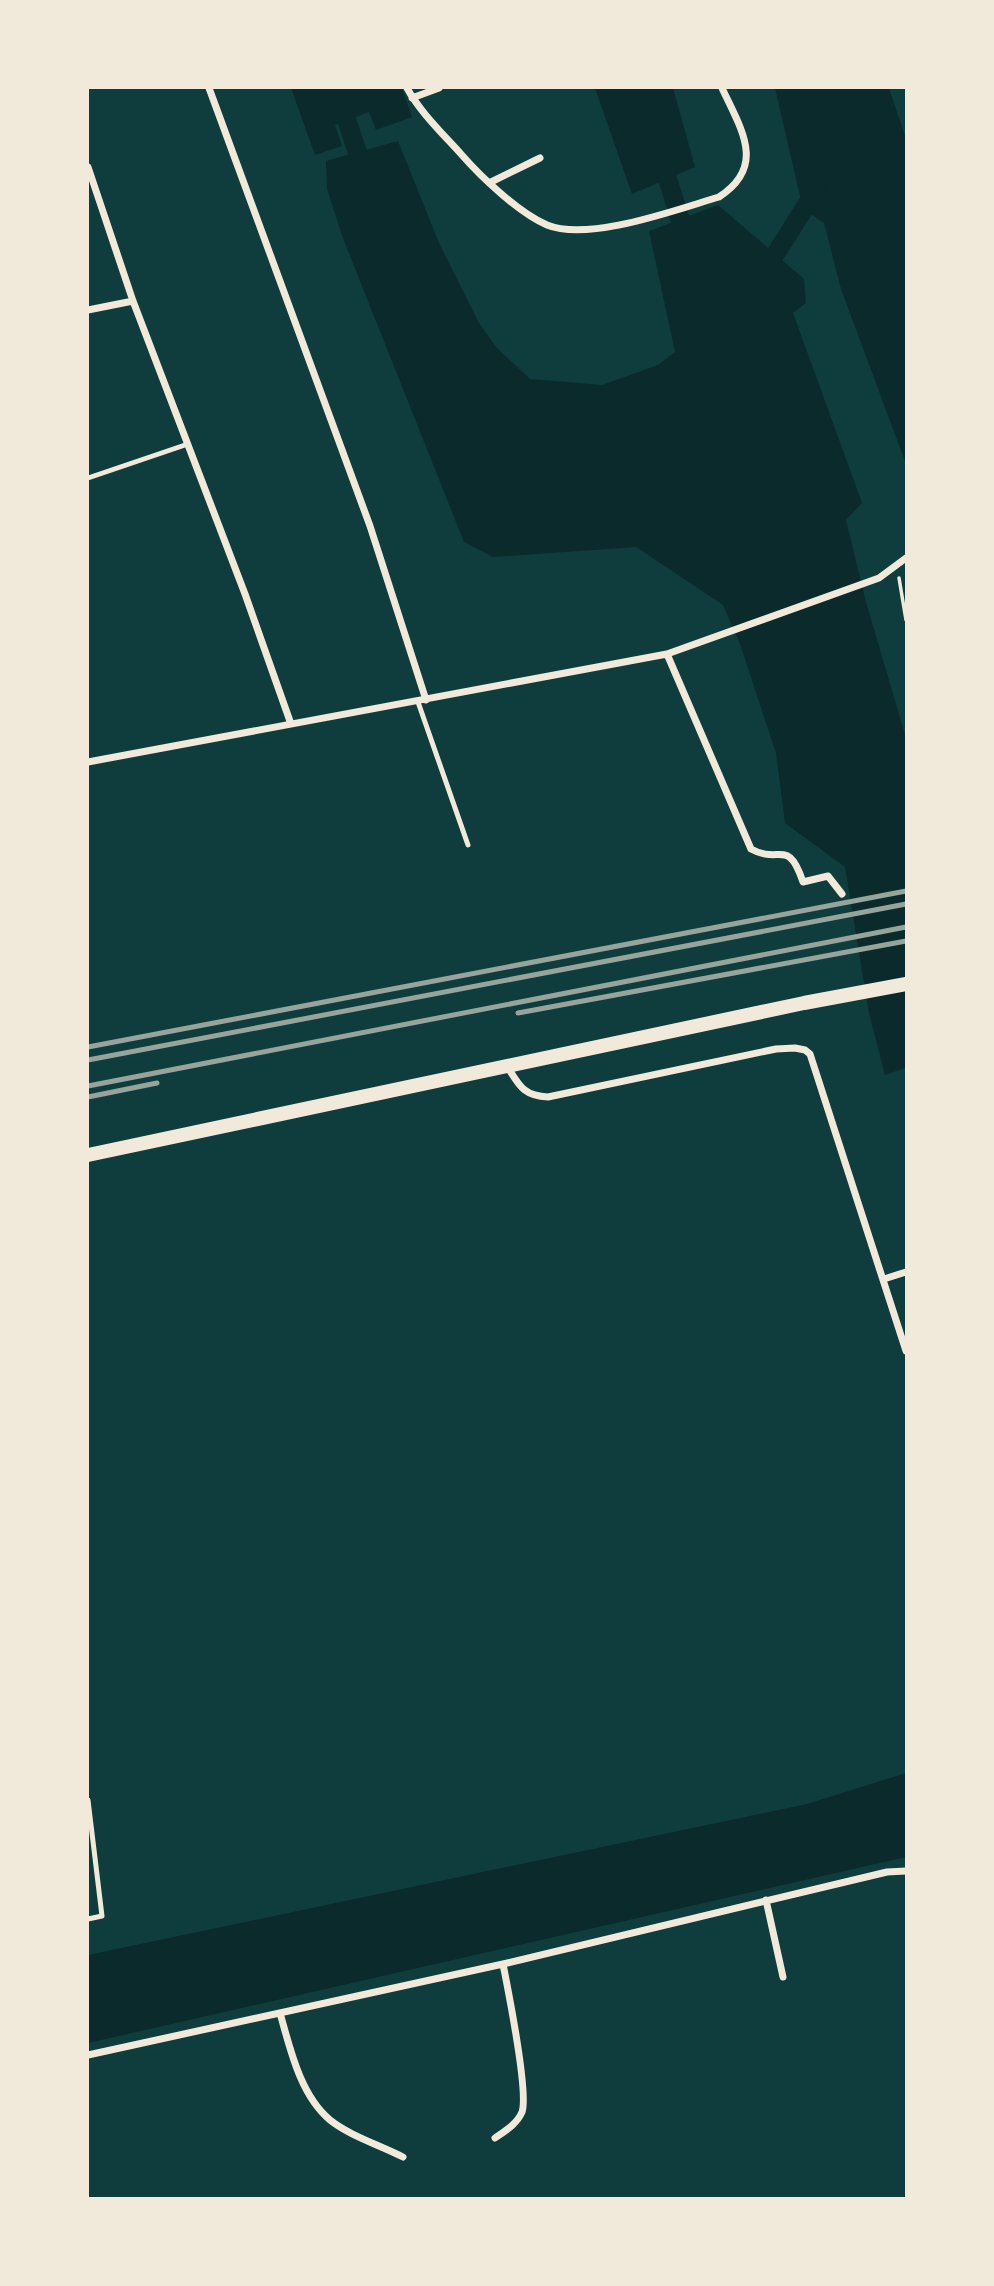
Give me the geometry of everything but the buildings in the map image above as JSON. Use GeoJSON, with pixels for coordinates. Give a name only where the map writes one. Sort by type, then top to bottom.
{"type":"FeatureCollection","features":[{"type":"Feature","properties":{"kind":"main road"},"geometry":{"type":"LineString","coordinates":[[88,1155],[804,1003],[906,984]]}},
{"type":"Feature","properties":{"kind":"street"},"geometry":{"type":"LineString","coordinates":[[209,88],[370,526],[426,700]]}},
{"type":"Feature","properties":{"kind":"street"},"geometry":{"type":"LineString","coordinates":[[407,88],[470,165],[528,215],[561,229],[594,230],[719,197],[735,187],[743,173],[747,152],[742,131],[722,88]]}},
{"type":"Feature","properties":{"kind":"street"},"geometry":{"type":"LineString","coordinates":[[412,97],[439,88]]}},
{"type":"Feature","properties":{"kind":"street"},"geometry":{"type":"LineString","coordinates":[[489,183],[540,158]]}},
{"type":"Feature","properties":{"kind":"street"},"geometry":{"type":"LineString","coordinates":[[88,167],[133,301],[291,724]]}},
{"type":"Feature","properties":{"kind":"street"},"geometry":{"type":"LineString","coordinates":[[88,310],[133,301]]}},
{"type":"Feature","properties":{"kind":"street"},"geometry":{"type":"LineString","coordinates":[[88,762],[667,654],[878,578],[906,558]]}},
{"type":"Feature","properties":{"kind":"street"},"geometry":{"type":"LineString","coordinates":[[667,654],[751,849],[762,855],[784,853],[793,859],[803,882],[828,876],[842,894]]}},
{"type":"Feature","properties":{"kind":"street"},"geometry":{"type":"LineString","coordinates":[[507,1066],[527,1093],[536,1097],[548,1097],[776,1049],[805,1049],[810,1054],[906,1351]]}},
{"type":"Feature","properties":{"kind":"street"},"geometry":{"type":"LineString","coordinates":[[884,1279],[906,1272]]}},
{"type":"Feature","properties":{"kind":"street"},"geometry":{"type":"LineString","coordinates":[[88,2055],[503,1964],[887,1872],[906,1871]]}},
{"type":"Feature","properties":{"kind":"street"},"geometry":{"type":"LineString","coordinates":[[765,1900],[783,1977]]}},
{"type":"Feature","properties":{"kind":"street"},"geometry":{"type":"LineString","coordinates":[[495,2138],[515,2123],[523,2110],[522,2084],[503,1964]]}},
{"type":"Feature","properties":{"kind":"street"},"geometry":{"type":"LineString","coordinates":[[280,2013],[303,2081],[315,2103],[330,2120],[403,2157]]}},
{"type":"Feature","properties":{"kind":"lane"},"geometry":{"type":"LineString","coordinates":[[88,478],[188,444]]}},
{"type":"Feature","properties":{"kind":"lane"},"geometry":{"type":"LineString","coordinates":[[418,702],[468,845]]}},
{"type":"Feature","properties":{"kind":"lane"},"geometry":{"type":"LineString","coordinates":[[88,1800],[102,1916],[88,1919]]}},
{"type":"Feature","properties":{"kind":"path"},"geometry":{"type":"LineString","coordinates":[[897,566],[906,620]]}},
{"type":"Feature","properties":{"kind":"water"},"geometry":{"type":"Polygon","coordinates":[[[291,88],[402,88],[412,117],[376,130],[369,112],[335,125],[342,146],[315,155],[291,88]]]}},
{"type":"Feature","properties":{"kind":"water"},"geometry":{"type":"Polygon","coordinates":[[[595,88],[673,88],[695,167],[632,194],[595,88]]]}},
{"type":"Feature","properties":{"kind":"water"},"geometry":{"type":"Polygon","coordinates":[[[775,88],[889,88],[906,139],[906,464],[841,289],[824,223],[803,209],[775,88]]]}},
{"type":"Feature","properties":{"kind":"water"},"geometry":{"type":"Polygon","coordinates":[[[398,141],[439,243],[479,323],[497,348],[530,379],[602,385],[658,365],[675,352],[649,231],[718,205],[804,279],[806,303],[793,313],[862,503],[846,520],[866,602],[906,738],[906,1071],[905,1068],[885,1075],[869,1013],[845,867],[785,823],[776,753],[740,644],[723,605],[636,547],[493,557],[464,542],[344,241],[327,189],[326,161],[398,141]]]}},
{"type":"Feature","properties":{"kind":"water"},"geometry":{"type":"Polygon","coordinates":[[[906,1773],[906,1857],[88,2043],[88,1955],[807,1804],[906,1773]]]}},
{"type":"Feature","properties":{"kind":"waterway"},"geometry":{"type":"LineString","coordinates":[[336,88],[365,175]]}},
{"type":"Feature","properties":{"kind":"waterway"},"geometry":{"type":"LineString","coordinates":[[660,155],[688,244]]}},
{"type":"Feature","properties":{"kind":"waterway"},"geometry":{"type":"LineString","coordinates":[[761,277],[816,190]]}},
{"type":"Feature","properties":{"kind":"railway"},"geometry":{"type":"LineString","coordinates":[[88,1047],[906,891]]}},
{"type":"Feature","properties":{"kind":"railway"},"geometry":{"type":"LineString","coordinates":[[88,1060],[906,904]]}},
{"type":"Feature","properties":{"kind":"railway"},"geometry":{"type":"LineString","coordinates":[[88,1086],[906,927]]}},
{"type":"Feature","properties":{"kind":"railway"},"geometry":{"type":"LineString","coordinates":[[518,1013],[906,941]]}},
{"type":"Feature","properties":{"kind":"railway"},"geometry":{"type":"LineString","coordinates":[[88,1097],[157,1083]]}}]}
